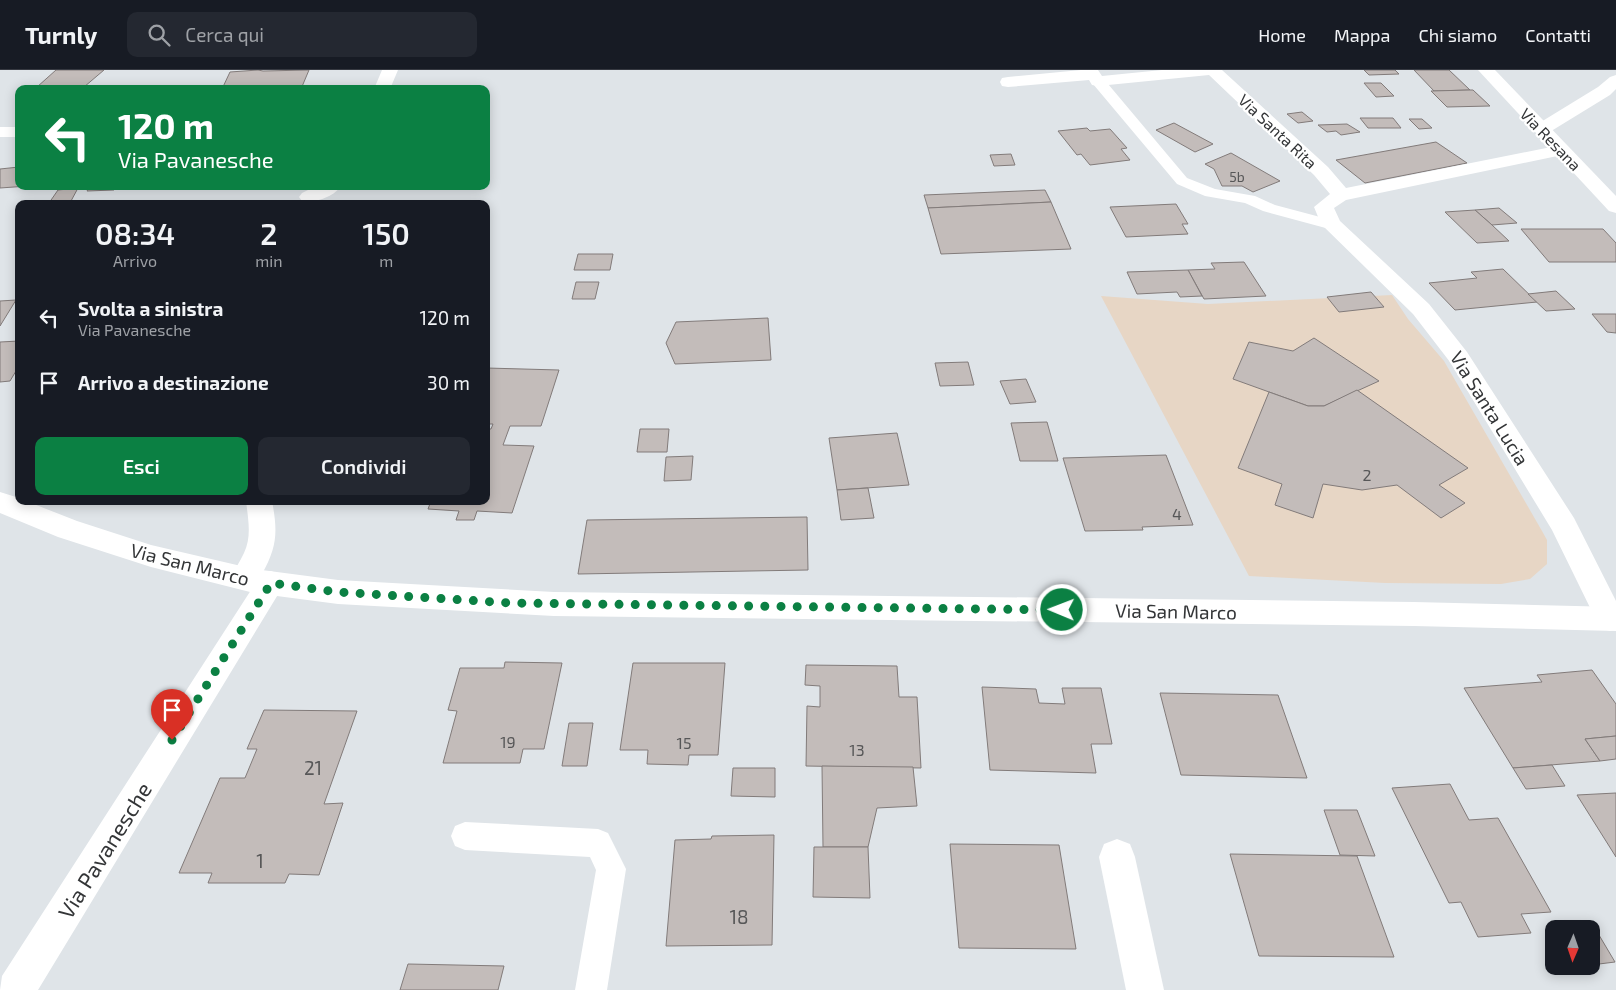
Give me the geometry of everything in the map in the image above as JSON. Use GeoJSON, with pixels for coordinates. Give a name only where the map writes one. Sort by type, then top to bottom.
{"type":"FeatureCollection","features":[{"type":"Feature","properties":{"kind":"street"},"geometry":{"type":"LineString","coordinates":[[384,85],[390,70]]}},
{"type":"Feature","properties":{"kind":"street","name":"Via Santa Rita"},"geometry":{"type":"LineString","coordinates":[[1008,82],[1213,70],[1321,171],[1337,188],[1340,195]]}},
{"type":"Feature","properties":{"kind":"street","name":"Via Resana"},"geometry":{"type":"LineString","coordinates":[[1486,70],[1616,207]]}},
{"type":"Feature","properties":{"kind":"street"},"geometry":{"type":"LineString","coordinates":[[1542,129],[1604,91],[1616,80]]}},
{"type":"Feature","properties":{"kind":"street"},"geometry":{"type":"LineString","coordinates":[[0,132],[15,132]]}},
{"type":"Feature","properties":{"kind":"street"},"geometry":{"type":"LineString","coordinates":[[1333,225],[1324,207],[1340,195],[1561,150]]}},
{"type":"Feature","properties":{"kind":"street"},"geometry":{"type":"LineString","coordinates":[[308,196],[322,190]]}},
{"type":"Feature","properties":{"kind":"street","name":"Via Santa Lucia"},"geometry":{"type":"LineString","coordinates":[[1333,225],[1421,309],[1459,358],[1561,520],[1613,619]]}},
{"type":"Feature","properties":{"kind":"street","name":"Via San Marco"},"geometry":{"type":"LineString","coordinates":[[0,502],[100,540],[151,556],[258,581],[338,592],[554,604],[1414,614],[1613,619]]}},
{"type":"Feature","properties":{"kind":"street","name":"Via Pavanesche"},"geometry":{"type":"LineString","coordinates":[[16,990],[258,581],[262,548],[259,505]]}},
{"type":"Feature","properties":{"kind":"street"},"geometry":{"type":"LineString","coordinates":[[1117,857],[1145,990]]}},
{"type":"Feature","properties":{"kind":"lane","name":"Via Santa Lucia"},"geometry":{"type":"LineString","coordinates":[[1094,76],[1145,140],[1182,181],[1211,193],[1249,199],[1269,208],[1333,225]]}},
{"type":"Feature","properties":{"kind":"lane"},"geometry":{"type":"LineString","coordinates":[[465,836],[598,843],[611,868],[590,990]]}},
{"type":"Feature","properties":{"kind":"shaded area"},"geometry":{"type":"Polygon","coordinates":[[[1392,295],[1408,319],[1444,361],[1547,540],[1547,564],[1530,579],[1501,584],[1385,583],[1249,576],[1101,296],[1208,304],[1392,295]]]}},
{"type":"Feature","properties":{"kind":"building"},"geometry":{"type":"Polygon","coordinates":[[[56,70],[104,70],[86,85],[39,85],[56,70]]]}},
{"type":"Feature","properties":{"kind":"building"},"geometry":{"type":"Polygon","coordinates":[[[309,70],[303,85],[224,85],[230,72],[309,70]]]}},
{"type":"Feature","properties":{"kind":"building"},"geometry":{"type":"Polygon","coordinates":[[[1364,70],[1395,70],[1399,74],[1369,75],[1364,70]]]}},
{"type":"Feature","properties":{"kind":"building"},"geometry":{"type":"Polygon","coordinates":[[[1414,70],[1449,70],[1470,90],[1434,91],[1414,70]]]}},
{"type":"Feature","properties":{"kind":"building"},"geometry":{"type":"Polygon","coordinates":[[[1364,83],[1381,83],[1394,96],[1376,97],[1364,83]]]}},
{"type":"Feature","properties":{"kind":"building"},"geometry":{"type":"Polygon","coordinates":[[[1473,90],[1490,106],[1447,107],[1431,91],[1473,90]]]}},
{"type":"Feature","properties":{"kind":"building"},"geometry":{"type":"Polygon","coordinates":[[[1302,112],[1313,121],[1298,123],[1287,114],[1302,112]]]}},
{"type":"Feature","properties":{"kind":"building"},"geometry":{"type":"Polygon","coordinates":[[[1360,118],[1393,118],[1401,128],[1368,128],[1360,118]]]}},
{"type":"Feature","properties":{"kind":"building"},"geometry":{"type":"Polygon","coordinates":[[[1409,119],[1422,119],[1432,128],[1419,129],[1409,119]]]}},
{"type":"Feature","properties":{"kind":"building"},"geometry":{"type":"Polygon","coordinates":[[[1174,123],[1213,144],[1195,152],[1156,130],[1174,123]]]}},
{"type":"Feature","properties":{"kind":"building"},"geometry":{"type":"Polygon","coordinates":[[[1347,124],[1360,132],[1341,135],[1336,131],[1327,132],[1318,125],[1347,124]]]}},
{"type":"Feature","properties":{"kind":"building"},"geometry":{"type":"Polygon","coordinates":[[[1087,128],[1090,131],[1110,129],[1127,148],[1121,149],[1130,160],[1090,165],[1081,154],[1077,155],[1058,131],[1087,128]]]}},
{"type":"Feature","properties":{"kind":"building"},"geometry":{"type":"Polygon","coordinates":[[[1436,142],[1467,163],[1365,183],[1336,160],[1436,142]]]}},
{"type":"Feature","properties":{"kind":"building"},"geometry":{"type":"Polygon","coordinates":[[[1231,153],[1280,181],[1253,192],[1242,186],[1222,186],[1214,169],[1205,164],[1231,153]]]}},
{"type":"Feature","properties":{"kind":"building"},"geometry":{"type":"Polygon","coordinates":[[[1011,154],[1015,165],[994,166],[990,155],[1011,154]]]}},
{"type":"Feature","properties":{"kind":"building"},"geometry":{"type":"Polygon","coordinates":[[[15,167],[15,187],[0,188],[0,169],[15,167]]]}},
{"type":"Feature","properties":{"kind":"building"},"geometry":{"type":"Polygon","coordinates":[[[58,190],[77,190],[72,200],[51,200],[58,190]]]}},
{"type":"Feature","properties":{"kind":"building"},"geometry":{"type":"Polygon","coordinates":[[[1045,190],[1051,202],[928,208],[924,195],[1045,190]]]}},
{"type":"Feature","properties":{"kind":"building"},"geometry":{"type":"Polygon","coordinates":[[[1051,202],[1071,249],[941,254],[928,208],[1051,202]]]}},
{"type":"Feature","properties":{"kind":"building"},"geometry":{"type":"Polygon","coordinates":[[[1176,204],[1188,224],[1182,224],[1188,234],[1126,237],[1110,207],[1176,204]]]}},
{"type":"Feature","properties":{"kind":"building"},"geometry":{"type":"Polygon","coordinates":[[[1499,208],[1517,223],[1492,225],[1475,210],[1499,208]]]}},
{"type":"Feature","properties":{"kind":"building"},"geometry":{"type":"Polygon","coordinates":[[[1475,210],[1509,241],[1477,243],[1445,212],[1475,210]]]}},
{"type":"Feature","properties":{"kind":"building"},"geometry":{"type":"Polygon","coordinates":[[[1521,229],[1603,229],[1616,243],[1616,262],[1549,262],[1521,229]]]}},
{"type":"Feature","properties":{"kind":"building"},"geometry":{"type":"Polygon","coordinates":[[[578,254],[613,254],[610,270],[574,270],[578,254]]]}},
{"type":"Feature","properties":{"kind":"building"},"geometry":{"type":"Polygon","coordinates":[[[1244,262],[1266,296],[1204,299],[1188,270],[1215,269],[1211,263],[1244,262]]]}},
{"type":"Feature","properties":{"kind":"building"},"geometry":{"type":"Polygon","coordinates":[[[1503,269],[1537,302],[1455,310],[1429,283],[1477,278],[1471,272],[1503,269]]]}},
{"type":"Feature","properties":{"kind":"building"},"geometry":{"type":"Polygon","coordinates":[[[1188,270],[1202,296],[1180,297],[1177,292],[1137,294],[1127,272],[1188,270]]]}},
{"type":"Feature","properties":{"kind":"building"},"geometry":{"type":"Polygon","coordinates":[[[576,282],[599,282],[595,299],[572,299],[576,282]]]}},
{"type":"Feature","properties":{"kind":"building"},"geometry":{"type":"Polygon","coordinates":[[[1556,291],[1575,309],[1546,311],[1528,294],[1556,291]]]}},
{"type":"Feature","properties":{"kind":"building"},"geometry":{"type":"Polygon","coordinates":[[[1371,292],[1384,307],[1339,312],[1327,297],[1371,292]]]}},
{"type":"Feature","properties":{"kind":"building"},"geometry":{"type":"Polygon","coordinates":[[[15,300],[0,326],[0,301],[15,300]]]}},
{"type":"Feature","properties":{"kind":"building"},"geometry":{"type":"Polygon","coordinates":[[[1592,314],[1616,314],[1616,333],[1607,332],[1592,314]]]}},
{"type":"Feature","properties":{"kind":"building"},"geometry":{"type":"Polygon","coordinates":[[[768,318],[771,360],[675,364],[666,343],[676,322],[768,318]]]}},
{"type":"Feature","properties":{"kind":"building"},"geometry":{"type":"Polygon","coordinates":[[[1314,338],[1379,381],[1324,406],[1308,406],[1233,379],[1249,342],[1293,351],[1314,338]]]}},
{"type":"Feature","properties":{"kind":"building"},"geometry":{"type":"Polygon","coordinates":[[[15,341],[15,373],[10,381],[0,382],[0,342],[15,341]]]}},
{"type":"Feature","properties":{"kind":"building"},"geometry":{"type":"Polygon","coordinates":[[[968,362],[974,385],[940,386],[935,363],[968,362]]]}},
{"type":"Feature","properties":{"kind":"building"},"geometry":{"type":"Polygon","coordinates":[[[490,368],[559,370],[541,426],[510,426],[503,445],[534,446],[512,513],[477,511],[474,520],[456,520],[459,511],[428,509],[430,505],[490,505],[490,429],[493,424],[490,424],[490,368]]]}},
{"type":"Feature","properties":{"kind":"building"},"geometry":{"type":"Polygon","coordinates":[[[1026,379],[1036,402],[1010,404],[1000,381],[1026,379]]]}},
{"type":"Feature","properties":{"kind":"building"},"geometry":{"type":"Polygon","coordinates":[[[1357,390],[1468,468],[1439,485],[1465,503],[1441,518],[1397,485],[1362,490],[1323,484],[1313,518],[1275,505],[1282,484],[1238,468],[1269,392],[1308,406],[1324,406],[1357,390]]]}},
{"type":"Feature","properties":{"kind":"building"},"geometry":{"type":"Polygon","coordinates":[[[1047,422],[1058,461],[1020,461],[1011,423],[1047,422]]]}},
{"type":"Feature","properties":{"kind":"building"},"geometry":{"type":"Polygon","coordinates":[[[640,429],[669,429],[667,452],[637,452],[640,429]]]}},
{"type":"Feature","properties":{"kind":"building"},"geometry":{"type":"Polygon","coordinates":[[[897,433],[909,485],[837,490],[829,438],[897,433]]]}},
{"type":"Feature","properties":{"kind":"building"},"geometry":{"type":"Polygon","coordinates":[[[1166,455],[1193,525],[1142,527],[1143,530],[1085,531],[1063,458],[1166,455]]]}},
{"type":"Feature","properties":{"kind":"building"},"geometry":{"type":"Polygon","coordinates":[[[693,456],[691,480],[664,481],[666,457],[693,456]]]}},
{"type":"Feature","properties":{"kind":"building"},"geometry":{"type":"Polygon","coordinates":[[[868,488],[874,518],[841,520],[837,490],[868,488]]]}},
{"type":"Feature","properties":{"kind":"building"},"geometry":{"type":"Polygon","coordinates":[[[807,517],[808,570],[578,574],[587,520],[807,517]]]}},
{"type":"Feature","properties":{"kind":"building"},"geometry":{"type":"Polygon","coordinates":[[[505,662],[562,663],[544,749],[523,749],[520,763],[443,763],[457,711],[448,710],[460,668],[504,668],[505,662]]]}},
{"type":"Feature","properties":{"kind":"building"},"geometry":{"type":"Polygon","coordinates":[[[633,663],[725,663],[718,755],[689,755],[688,765],[647,764],[648,750],[620,750],[633,663]]]}},
{"type":"Feature","properties":{"kind":"building"},"geometry":{"type":"Polygon","coordinates":[[[806,665],[897,666],[899,697],[917,697],[921,768],[806,766],[807,706],[820,707],[820,686],[805,685],[806,665]]]}},
{"type":"Feature","properties":{"kind":"building"},"geometry":{"type":"Polygon","coordinates":[[[1592,670],[1616,704],[1616,736],[1585,739],[1600,761],[1513,768],[1464,688],[1542,682],[1537,675],[1592,670]]]}},
{"type":"Feature","properties":{"kind":"building"},"geometry":{"type":"Polygon","coordinates":[[[982,687],[1036,689],[1039,703],[1065,704],[1062,688],[1101,688],[1112,744],[1091,744],[1096,773],[990,770],[982,687]]]}},
{"type":"Feature","properties":{"kind":"building"},"geometry":{"type":"Polygon","coordinates":[[[1160,693],[1278,695],[1307,778],[1181,775],[1160,693]]]}},
{"type":"Feature","properties":{"kind":"building"},"geometry":{"type":"Polygon","coordinates":[[[264,710],[357,711],[324,804],[343,803],[319,875],[289,874],[285,883],[208,883],[212,873],[179,873],[220,778],[245,778],[257,749],[247,749],[264,710]]]}},
{"type":"Feature","properties":{"kind":"building"},"geometry":{"type":"Polygon","coordinates":[[[569,723],[593,723],[587,766],[562,766],[569,723]]]}},
{"type":"Feature","properties":{"kind":"building"},"geometry":{"type":"Polygon","coordinates":[[[1616,736],[1616,759],[1600,761],[1585,739],[1616,736]]]}},
{"type":"Feature","properties":{"kind":"building"},"geometry":{"type":"Polygon","coordinates":[[[1552,765],[1565,786],[1526,789],[1513,768],[1552,765]]]}},
{"type":"Feature","properties":{"kind":"building"},"geometry":{"type":"Polygon","coordinates":[[[822,766],[913,767],[917,806],[877,808],[868,847],[823,847],[822,766]]]}},
{"type":"Feature","properties":{"kind":"building"},"geometry":{"type":"Polygon","coordinates":[[[733,768],[775,768],[775,797],[731,796],[733,768]]]}},
{"type":"Feature","properties":{"kind":"building"},"geometry":{"type":"Polygon","coordinates":[[[1450,784],[1469,820],[1498,818],[1551,912],[1521,914],[1531,933],[1478,937],[1461,902],[1449,903],[1392,788],[1450,784]]]}},
{"type":"Feature","properties":{"kind":"building"},"geometry":{"type":"Polygon","coordinates":[[[1616,793],[1616,857],[1577,795],[1616,793]]]}},
{"type":"Feature","properties":{"kind":"building"},"geometry":{"type":"Polygon","coordinates":[[[1324,810],[1357,810],[1375,856],[1340,855],[1324,810]]]}},
{"type":"Feature","properties":{"kind":"building"},"geometry":{"type":"Polygon","coordinates":[[[774,835],[772,945],[666,946],[675,840],[711,839],[712,836],[774,835]]]}},
{"type":"Feature","properties":{"kind":"building"},"geometry":{"type":"Polygon","coordinates":[[[950,844],[1059,845],[1076,949],[959,948],[950,844]]]}},
{"type":"Feature","properties":{"kind":"building"},"geometry":{"type":"Polygon","coordinates":[[[814,847],[868,847],[870,898],[813,897],[814,847]]]}},
{"type":"Feature","properties":{"kind":"building"},"geometry":{"type":"Polygon","coordinates":[[[1230,854],[1357,856],[1394,957],[1259,956],[1230,854]]]}},
{"type":"Feature","properties":{"kind":"building"},"geometry":{"type":"Polygon","coordinates":[[[1600,937],[1615,962],[1600,964],[1600,937]]]}},
{"type":"Feature","properties":{"kind":"building"},"geometry":{"type":"Polygon","coordinates":[[[408,964],[504,966],[498,990],[400,990],[408,964]]]}},
{"type":"Feature","properties":{"kind":"route"},"geometry":{"type":"LineString","coordinates":[[172,740],[271,583],[338,592],[511,603],[1062,610]]}}]}
